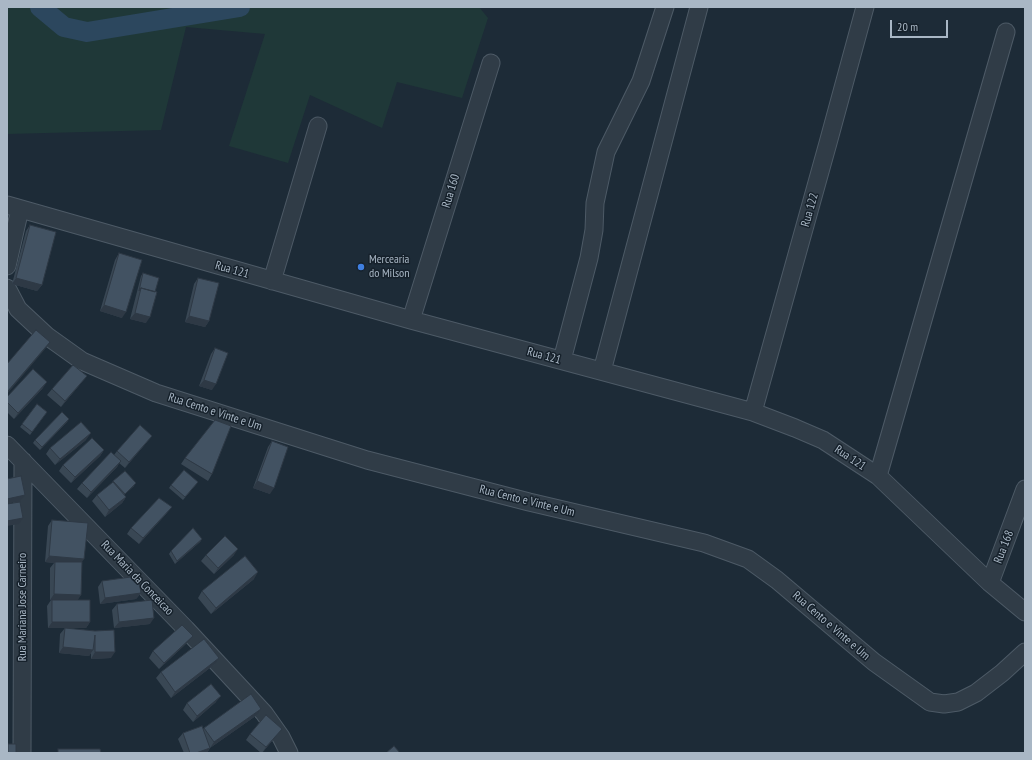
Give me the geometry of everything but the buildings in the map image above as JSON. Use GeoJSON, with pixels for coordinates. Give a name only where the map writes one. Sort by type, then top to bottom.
{"type":"FeatureCollection","features":[{"type":"Feature","properties":{"kind":"street"},"geometry":{"type":"LineString","coordinates":[[562,360],[589,258],[594,230],[596,204],[606,152],[641,82],[665,7]]}},
{"type":"Feature","properties":{"kind":"street"},"geometry":{"type":"LineString","coordinates":[[602,371],[699,7]]}},
{"type":"Feature","properties":{"kind":"street","name":"Rua 122"},"geometry":{"type":"LineString","coordinates":[[753,412],[865,7]]}},
{"type":"Feature","properties":{"kind":"street"},"geometry":{"type":"LineString","coordinates":[[878,476],[1006,32]]}},
{"type":"Feature","properties":{"kind":"street","name":"Rua 160"},"geometry":{"type":"LineString","coordinates":[[411,320],[491,63]]}},
{"type":"Feature","properties":{"kind":"street"},"geometry":{"type":"LineString","coordinates":[[272,281],[318,126]]}},
{"type":"Feature","properties":{"kind":"street"},"geometry":{"type":"LineString","coordinates":[[7,266],[14,207]]}},
{"type":"Feature","properties":{"kind":"street","name":"Rua 121"},"geometry":{"type":"LineString","coordinates":[[14,207],[411,320],[753,412],[823,440],[878,476],[990,583],[1025,612]]}},
{"type":"Feature","properties":{"kind":"street","name":"Rua Cento e Vinte e Um"},"geometry":{"type":"LineString","coordinates":[[7,288],[18,309],[47,336],[82,361],[156,393],[367,460],[529,502],[704,543],[748,560],[777,580],[874,662],[930,702],[944,704],[958,702],[976,693],[1002,673],[1025,652]]}},
{"type":"Feature","properties":{"kind":"street","name":"Rua Maria da Conceicao"},"geometry":{"type":"LineString","coordinates":[[7,445],[186,629],[264,714],[281,737],[288,753]]}},
{"type":"Feature","properties":{"kind":"street","name":"Rua Mariana Jose Carneiro"},"geometry":{"type":"LineString","coordinates":[[22,753],[23,461]]}},
{"type":"Feature","properties":{"kind":"street","name":"Rua 168"},"geometry":{"type":"LineString","coordinates":[[990,583],[1025,488]]}},
{"type":"Feature","properties":{"kind":"green space"},"geometry":{"type":"Polygon","coordinates":[[[7,7],[479,7],[488,18],[462,98],[397,82],[382,128],[310,95],[288,163],[229,146],[265,34],[186,27],[161,130],[7,134],[7,7]]]}},
{"type":"Feature","properties":{"kind":"waterway"},"geometry":{"type":"LineString","coordinates":[[40,7],[64,27],[87,32],[240,7]]}},
{"type":"Feature","properties":{"kind":"place","name":"Mercearia do Milson"},"geometry":{"type":"Point","coordinates":[361,267]}}]}
